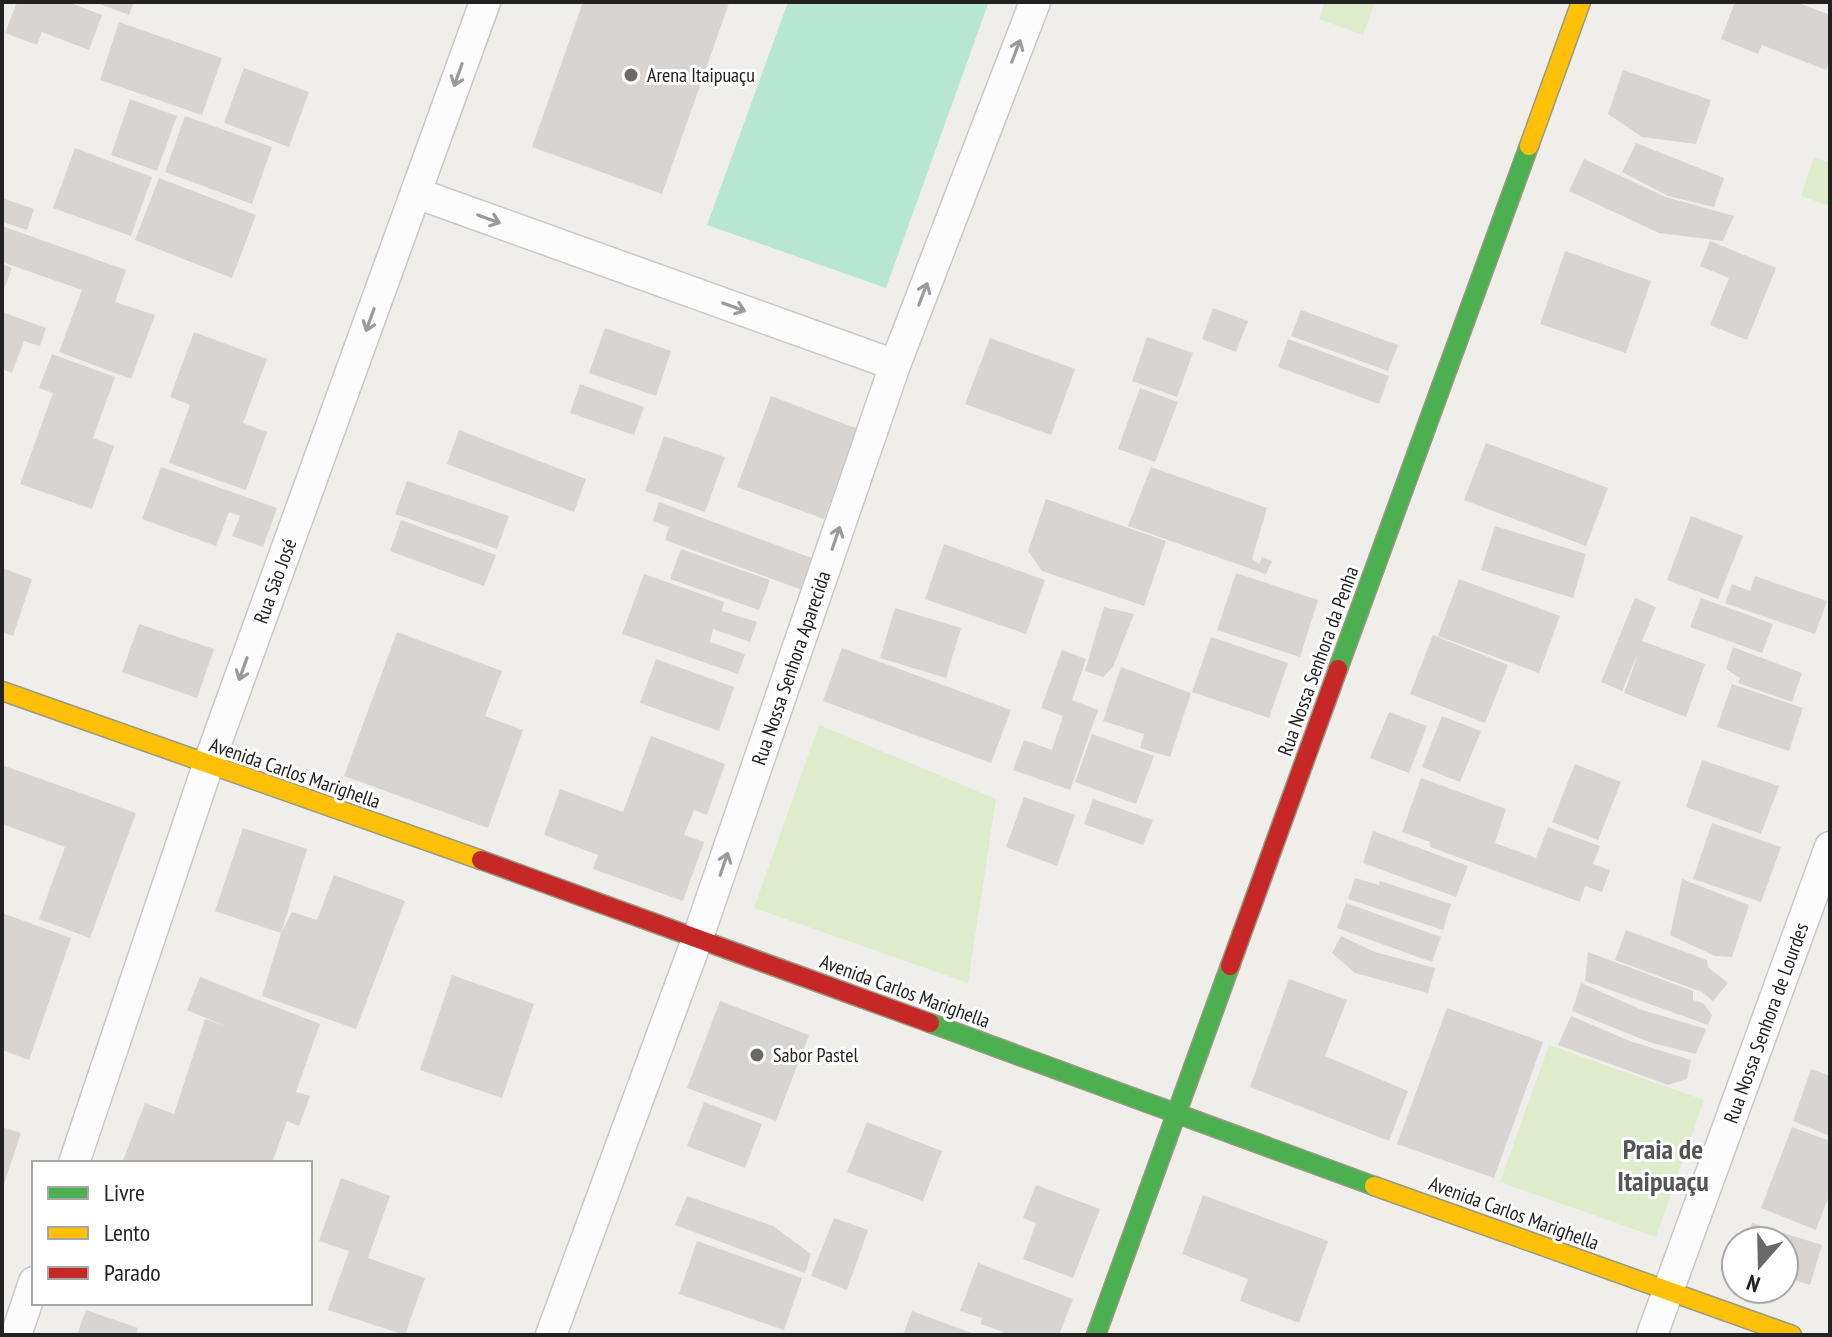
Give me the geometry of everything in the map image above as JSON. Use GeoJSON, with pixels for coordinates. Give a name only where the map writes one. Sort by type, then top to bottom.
{"type":"FeatureCollection","features":[{"type":"Feature","properties":{"kind":"main road","name":"Rua Nossa Senhora da Penha"},"geometry":{"type":"LineString","coordinates":[[1096,1335],[1581,2]]}},
{"type":"Feature","properties":{"kind":"main road","name":"Avenida Carlos Marighella"},"geometry":{"type":"LineString","coordinates":[[2,691],[698,937],[1177,1115],[1792,1335]]}},
{"type":"Feature","properties":{"kind":"street","name":"Rua São José"},"geometry":{"type":"LineString","coordinates":[[75,1161],[208,765],[485,2]]}},
{"type":"Feature","properties":{"kind":"street","name":"Rua Nossa Senhora Aparecida"},"geometry":{"type":"LineString","coordinates":[[551,1335],[698,937],[895,365],[1035,2]]}},
{"type":"Feature","properties":{"kind":"street"},"geometry":{"type":"LineString","coordinates":[[416,193],[895,365]]}},
{"type":"Feature","properties":{"kind":"street","name":"Rua Nossa Senhora de Lourdes"},"geometry":{"type":"LineString","coordinates":[[1652,1335],[1830,847]]}},
{"type":"Feature","properties":{"kind":"street"},"geometry":{"type":"LineString","coordinates":[[16,1335],[32,1288]]}},
{"type":"Feature","properties":{"kind":"green space"},"geometry":{"type":"Polygon","coordinates":[[[788,2],[988,4],[886,288],[707,225],[788,2]]]}},
{"type":"Feature","properties":{"kind":"green space"},"geometry":{"type":"Polygon","coordinates":[[[1325,2],[1375,2],[1363,35],[1319,19],[1325,2]]]}},
{"type":"Feature","properties":{"kind":"green space"},"geometry":{"type":"Polygon","coordinates":[[[1814,157],[1830,163],[1830,206],[1801,196],[1814,157]]]}},
{"type":"Feature","properties":{"kind":"green space"},"geometry":{"type":"Polygon","coordinates":[[[819,725],[996,799],[968,983],[754,908],[819,725]]]}},
{"type":"Feature","properties":{"kind":"green space"},"geometry":{"type":"Polygon","coordinates":[[[1549,1045],[1704,1100],[1656,1237],[1500,1182],[1549,1045]]]}},
{"type":"Feature","properties":{"kind":"building"},"geometry":{"type":"Polygon","coordinates":[[[17,2],[68,2],[102,15],[89,50],[42,32],[37,45],[5,33],[17,2]]]}},
{"type":"Feature","properties":{"kind":"building"},"geometry":{"type":"Polygon","coordinates":[[[94,2],[134,2],[129,15],[94,2]]]}},
{"type":"Feature","properties":{"kind":"building","name":"Arena Itaipuaçu"},"geometry":{"type":"Polygon","coordinates":[[[583,2],[729,3],[662,194],[532,147],[583,2]]]}},
{"type":"Feature","properties":{"kind":"building"},"geometry":{"type":"Polygon","coordinates":[[[1735,2],[1796,2],[1830,15],[1830,58],[1826,70],[1762,45],[1758,54],[1721,39],[1735,2]]]}},
{"type":"Feature","properties":{"kind":"building"},"geometry":{"type":"Polygon","coordinates":[[[119,22],[222,58],[202,115],[100,80],[119,22]]]}},
{"type":"Feature","properties":{"kind":"building"},"geometry":{"type":"Polygon","coordinates":[[[244,68],[309,92],[289,147],[224,123],[244,68]]]}},
{"type":"Feature","properties":{"kind":"building"},"geometry":{"type":"Polygon","coordinates":[[[1623,70],[1711,100],[1696,144],[1642,137],[1608,114],[1623,70]]]}},
{"type":"Feature","properties":{"kind":"building"},"geometry":{"type":"Polygon","coordinates":[[[130,99],[177,116],[157,171],[111,155],[130,99]]]}},
{"type":"Feature","properties":{"kind":"building"},"geometry":{"type":"Polygon","coordinates":[[[185,116],[272,147],[252,204],[165,172],[185,116]]]}},
{"type":"Feature","properties":{"kind":"building"},"geometry":{"type":"Polygon","coordinates":[[[1636,143],[1724,178],[1714,207],[1668,196],[1622,172],[1636,143]]]}},
{"type":"Feature","properties":{"kind":"building"},"geometry":{"type":"Polygon","coordinates":[[[75,148],[152,177],[131,236],[53,208],[75,148]]]}},
{"type":"Feature","properties":{"kind":"building"},"geometry":{"type":"Polygon","coordinates":[[[1584,159],[1666,197],[1734,216],[1723,241],[1659,233],[1569,191],[1584,159]]]}},
{"type":"Feature","properties":{"kind":"building"},"geometry":{"type":"Polygon","coordinates":[[[159,178],[256,215],[232,278],[135,240],[159,178]]]}},
{"type":"Feature","properties":{"kind":"building"},"geometry":{"type":"Polygon","coordinates":[[[2,198],[34,209],[27,230],[2,222],[2,198]]]}},
{"type":"Feature","properties":{"kind":"building"},"geometry":{"type":"Polygon","coordinates":[[[2,226],[126,270],[115,302],[155,315],[131,379],[59,352],[82,290],[2,262],[2,226]]]}},
{"type":"Feature","properties":{"kind":"building"},"geometry":{"type":"Polygon","coordinates":[[[1710,241],[1776,268],[1747,340],[1710,325],[1729,278],[1700,266],[1710,241]]]}},
{"type":"Feature","properties":{"kind":"building"},"geometry":{"type":"Polygon","coordinates":[[[1565,251],[1651,281],[1626,353],[1540,324],[1565,251]]]}},
{"type":"Feature","properties":{"kind":"building"},"geometry":{"type":"Polygon","coordinates":[[[2,264],[12,268],[2,295],[2,264]]]}},
{"type":"Feature","properties":{"kind":"building"},"geometry":{"type":"Polygon","coordinates":[[[1213,308],[1248,321],[1236,352],[1202,339],[1213,308]]]}},
{"type":"Feature","properties":{"kind":"building"},"geometry":{"type":"Polygon","coordinates":[[[1301,310],[1398,345],[1388,371],[1291,336],[1301,310]]]}},
{"type":"Feature","properties":{"kind":"building"},"geometry":{"type":"Polygon","coordinates":[[[2,312],[46,328],[40,346],[24,341],[12,373],[2,369],[2,312]]]}},
{"type":"Feature","properties":{"kind":"building"},"geometry":{"type":"Polygon","coordinates":[[[605,328],[671,351],[656,396],[589,373],[605,328]]]}},
{"type":"Feature","properties":{"kind":"building"},"geometry":{"type":"Polygon","coordinates":[[[194,332],[267,359],[243,423],[267,432],[246,490],[169,463],[190,405],[170,397],[194,332]]]}},
{"type":"Feature","properties":{"kind":"building"},"geometry":{"type":"Polygon","coordinates":[[[1147,337],[1193,353],[1177,397],[1132,381],[1147,337]]]}},
{"type":"Feature","properties":{"kind":"building"},"geometry":{"type":"Polygon","coordinates":[[[990,338],[1075,369],[1051,435],[965,404],[990,338]]]}},
{"type":"Feature","properties":{"kind":"building"},"geometry":{"type":"Polygon","coordinates":[[[1288,339],[1389,376],[1379,404],[1278,367],[1288,339]]]}},
{"type":"Feature","properties":{"kind":"building"},"geometry":{"type":"Polygon","coordinates":[[[52,354],[115,377],[93,438],[114,446],[92,509],[20,484],[53,393],[39,388],[52,354]]]}},
{"type":"Feature","properties":{"kind":"building"},"geometry":{"type":"Polygon","coordinates":[[[580,384],[644,407],[634,435],[570,413],[580,384]]]}},
{"type":"Feature","properties":{"kind":"building"},"geometry":{"type":"Polygon","coordinates":[[[1140,388],[1178,402],[1155,462],[1118,449],[1140,388]]]}},
{"type":"Feature","properties":{"kind":"building"},"geometry":{"type":"Polygon","coordinates":[[[771,396],[858,429],[824,519],[737,487],[771,396]]]}},
{"type":"Feature","properties":{"kind":"building"},"geometry":{"type":"Polygon","coordinates":[[[459,430],[586,479],[574,512],[447,464],[459,430]]]}},
{"type":"Feature","properties":{"kind":"building"},"geometry":{"type":"Polygon","coordinates":[[[664,436],[725,457],[705,512],[645,491],[664,436]]]}},
{"type":"Feature","properties":{"kind":"building"},"geometry":{"type":"Polygon","coordinates":[[[1486,443],[1608,488],[1586,546],[1464,500],[1486,443]]]}},
{"type":"Feature","properties":{"kind":"building"},"geometry":{"type":"Polygon","coordinates":[[[161,467],[277,508],[263,547],[232,536],[240,516],[229,512],[216,546],[142,519],[161,467]]]}},
{"type":"Feature","properties":{"kind":"building"},"geometry":{"type":"Polygon","coordinates":[[[1151,467],[1267,508],[1252,559],[1259,564],[1262,557],[1272,561],[1266,574],[1128,526],[1151,467]]]}},
{"type":"Feature","properties":{"kind":"building"},"geometry":{"type":"Polygon","coordinates":[[[407,481],[509,516],[497,549],[395,514],[407,481]]]}},
{"type":"Feature","properties":{"kind":"building"},"geometry":{"type":"Polygon","coordinates":[[[1046,499],[1166,541],[1144,606],[1042,571],[1028,551],[1046,499]]]}},
{"type":"Feature","properties":{"kind":"building"},"geometry":{"type":"Polygon","coordinates":[[[659,502],[817,560],[805,591],[665,540],[669,527],[653,521],[659,502]]]}},
{"type":"Feature","properties":{"kind":"building"},"geometry":{"type":"Polygon","coordinates":[[[1691,516],[1743,536],[1718,599],[1667,580],[1691,516]]]}},
{"type":"Feature","properties":{"kind":"building"},"geometry":{"type":"Polygon","coordinates":[[[401,520],[496,555],[484,586],[390,551],[401,520]]]}},
{"type":"Feature","properties":{"kind":"building"},"geometry":{"type":"Polygon","coordinates":[[[1495,526],[1586,554],[1573,598],[1481,570],[1495,526]]]}},
{"type":"Feature","properties":{"kind":"building"},"geometry":{"type":"Polygon","coordinates":[[[944,544],[1045,580],[1026,634],[925,599],[944,544]]]}},
{"type":"Feature","properties":{"kind":"building"},"geometry":{"type":"Polygon","coordinates":[[[681,549],[770,580],[759,610],[670,579],[681,549]]]}},
{"type":"Feature","properties":{"kind":"building"},"geometry":{"type":"Polygon","coordinates":[[[2,568],[32,579],[13,636],[2,632],[2,568]]]}},
{"type":"Feature","properties":{"kind":"building"},"geometry":{"type":"Polygon","coordinates":[[[1236,573],[1318,600],[1300,657],[1217,630],[1236,573]]]}},
{"type":"Feature","properties":{"kind":"building"},"geometry":{"type":"Polygon","coordinates":[[[644,574],[724,602],[722,611],[757,622],[750,642],[713,629],[710,642],[745,654],[738,674],[622,634],[644,574]]]}},
{"type":"Feature","properties":{"kind":"building"},"geometry":{"type":"Polygon","coordinates":[[[1755,576],[1827,601],[1815,634],[1725,603],[1732,584],[1750,591],[1755,576]]]}},
{"type":"Feature","properties":{"kind":"building"},"geometry":{"type":"Polygon","coordinates":[[[1459,579],[1560,616],[1539,673],[1438,636],[1459,579]]]}},
{"type":"Feature","properties":{"kind":"building"},"geometry":{"type":"Polygon","coordinates":[[[1635,598],[1656,607],[1642,641],[1705,664],[1686,717],[1624,693],[1639,651],[1622,691],[1601,682],[1635,598]]]}},
{"type":"Feature","properties":{"kind":"building"},"geometry":{"type":"Polygon","coordinates":[[[1701,598],[1773,624],[1762,653],[1690,627],[1701,598]]]}},
{"type":"Feature","properties":{"kind":"building"},"geometry":{"type":"Polygon","coordinates":[[[1104,607],[1134,614],[1113,667],[1103,677],[1085,671],[1104,607]]]}},
{"type":"Feature","properties":{"kind":"building"},"geometry":{"type":"Polygon","coordinates":[[[895,608],[961,628],[946,678],[880,658],[895,608]]]}},
{"type":"Feature","properties":{"kind":"building"},"geometry":{"type":"Polygon","coordinates":[[[139,624],[214,649],[197,698],[122,672],[139,624]]]}},
{"type":"Feature","properties":{"kind":"building"},"geometry":{"type":"Polygon","coordinates":[[[397,632],[502,671],[485,716],[523,730],[488,828],[344,776],[397,632]]]}},
{"type":"Feature","properties":{"kind":"building"},"geometry":{"type":"Polygon","coordinates":[[[1433,635],[1508,665],[1485,723],[1410,694],[1433,635]]]}},
{"type":"Feature","properties":{"kind":"building"},"geometry":{"type":"Polygon","coordinates":[[[1211,637],[1288,663],[1269,718],[1192,692],[1211,637]]]}},
{"type":"Feature","properties":{"kind":"building"},"geometry":{"type":"Polygon","coordinates":[[[1733,647],[1802,673],[1792,702],[1738,683],[1740,678],[1726,669],[1733,647]]]}},
{"type":"Feature","properties":{"kind":"building"},"geometry":{"type":"Polygon","coordinates":[[[842,648],[1011,710],[991,763],[823,701],[842,648]]]}},
{"type":"Feature","properties":{"kind":"building"},"geometry":{"type":"Polygon","coordinates":[[[1062,650],[1086,659],[1072,700],[1098,710],[1070,790],[1013,770],[1024,740],[1052,750],[1063,716],[1041,708],[1062,650]]]}},
{"type":"Feature","properties":{"kind":"building"},"geometry":{"type":"Polygon","coordinates":[[[656,659],[734,687],[719,731],[640,703],[656,659]]]}},
{"type":"Feature","properties":{"kind":"building"},"geometry":{"type":"Polygon","coordinates":[[[1121,667],[1191,693],[1170,757],[1140,748],[1144,734],[1103,721],[1121,667]]]}},
{"type":"Feature","properties":{"kind":"building"},"geometry":{"type":"Polygon","coordinates":[[[1732,684],[1803,708],[1789,751],[1717,727],[1732,684]]]}},
{"type":"Feature","properties":{"kind":"building"},"geometry":{"type":"Polygon","coordinates":[[[1389,712],[1427,726],[1409,773],[1370,758],[1389,712]]]}},
{"type":"Feature","properties":{"kind":"building"},"geometry":{"type":"Polygon","coordinates":[[[1442,716],[1481,731],[1460,782],[1422,767],[1442,716]]]}},
{"type":"Feature","properties":{"kind":"building"},"geometry":{"type":"Polygon","coordinates":[[[1092,734],[1154,756],[1136,804],[1075,782],[1092,734]]]}},
{"type":"Feature","properties":{"kind":"building"},"geometry":{"type":"Polygon","coordinates":[[[651,736],[725,764],[707,815],[694,810],[684,835],[704,842],[683,901],[593,869],[598,855],[544,835],[560,789],[623,812],[651,736]]]}},
{"type":"Feature","properties":{"kind":"building"},"geometry":{"type":"Polygon","coordinates":[[[1702,760],[1779,786],[1761,834],[1686,807],[1702,760]]]}},
{"type":"Feature","properties":{"kind":"building"},"geometry":{"type":"Polygon","coordinates":[[[1575,764],[1621,782],[1598,840],[1552,822],[1575,764]]]}},
{"type":"Feature","properties":{"kind":"building"},"geometry":{"type":"Polygon","coordinates":[[[2,765],[136,813],[90,938],[39,919],[65,847],[2,824],[2,765]]]}},
{"type":"Feature","properties":{"kind":"building"},"geometry":{"type":"Polygon","coordinates":[[[1421,778],[1506,809],[1495,843],[1536,858],[1548,827],[1600,846],[1593,864],[1610,870],[1602,892],[1585,886],[1580,902],[1430,847],[1430,842],[1402,832],[1421,778]]]}},
{"type":"Feature","properties":{"kind":"building"},"geometry":{"type":"Polygon","coordinates":[[[1024,797],[1075,815],[1057,866],[1006,847],[1024,797]]]}},
{"type":"Feature","properties":{"kind":"building"},"geometry":{"type":"Polygon","coordinates":[[[1093,799],[1153,820],[1143,845],[1084,824],[1093,799]]]}},
{"type":"Feature","properties":{"kind":"building"},"geometry":{"type":"Polygon","coordinates":[[[1712,823],[1781,847],[1761,902],[1693,879],[1712,823]]]}},
{"type":"Feature","properties":{"kind":"building"},"geometry":{"type":"Polygon","coordinates":[[[243,828],[307,849],[281,933],[215,911],[243,828]]]}},
{"type":"Feature","properties":{"kind":"building"},"geometry":{"type":"Polygon","coordinates":[[[1373,831],[1468,866],[1456,897],[1363,863],[1373,831]]]}},
{"type":"Feature","properties":{"kind":"building"},"geometry":{"type":"Polygon","coordinates":[[[334,875],[405,901],[356,1029],[262,996],[281,933],[292,912],[317,920],[334,875]]]}},
{"type":"Feature","properties":{"kind":"building"},"geometry":{"type":"Polygon","coordinates":[[[1355,878],[1379,885],[1380,881],[1451,904],[1443,930],[1348,899],[1355,878]]]}},
{"type":"Feature","properties":{"kind":"building"},"geometry":{"type":"Polygon","coordinates":[[[1682,879],[1749,905],[1732,957],[1715,956],[1670,935],[1682,879]]]}},
{"type":"Feature","properties":{"kind":"building"},"geometry":{"type":"Polygon","coordinates":[[[1346,903],[1441,937],[1432,962],[1337,928],[1346,903]]]}},
{"type":"Feature","properties":{"kind":"building"},"geometry":{"type":"Polygon","coordinates":[[[2,913],[71,938],[29,1060],[2,1050],[2,913]]]}},
{"type":"Feature","properties":{"kind":"building"},"geometry":{"type":"Polygon","coordinates":[[[1626,930],[1707,960],[1708,967],[1728,983],[1713,1001],[1702,992],[1615,960],[1626,930]]]}},
{"type":"Feature","properties":{"kind":"building"},"geometry":{"type":"Polygon","coordinates":[[[1341,936],[1375,952],[1435,968],[1428,993],[1355,973],[1332,953],[1341,936]]]}},
{"type":"Feature","properties":{"kind":"building"},"geometry":{"type":"Polygon","coordinates":[[[1588,952],[1693,991],[1693,1000],[1703,1003],[1712,1015],[1708,1025],[1585,981],[1588,952]]]}},
{"type":"Feature","properties":{"kind":"building"},"geometry":{"type":"Polygon","coordinates":[[[452,975],[534,1004],[502,1098],[420,1070],[452,975]]]}},
{"type":"Feature","properties":{"kind":"building"},"geometry":{"type":"Polygon","coordinates":[[[200,977],[320,1024],[296,1092],[310,1096],[299,1126],[287,1121],[273,1161],[123,1161],[145,1103],[174,1114],[205,1019],[227,1027],[187,1010],[200,977]]]}},
{"type":"Feature","properties":{"kind":"building"},"geometry":{"type":"Polygon","coordinates":[[[1289,979],[1347,1000],[1325,1056],[1408,1091],[1389,1141],[1250,1087],[1289,979]]]}},
{"type":"Feature","properties":{"kind":"building"},"geometry":{"type":"Polygon","coordinates":[[[1581,983],[1642,1010],[1706,1029],[1696,1054],[1649,1042],[1572,1011],[1581,983]]]}},
{"type":"Feature","properties":{"kind":"building"},"geometry":{"type":"Polygon","coordinates":[[[720,1001],[809,1035],[776,1121],[687,1088],[720,1001]]]}},
{"type":"Feature","properties":{"kind":"building"},"geometry":{"type":"Polygon","coordinates":[[[1447,1008],[1543,1042],[1494,1178],[1397,1144],[1447,1008]]]}},
{"type":"Feature","properties":{"kind":"building"},"geometry":{"type":"Polygon","coordinates":[[[1571,1016],[1630,1041],[1691,1060],[1687,1079],[1668,1085],[1558,1045],[1571,1016]]]}},
{"type":"Feature","properties":{"kind":"building"},"geometry":{"type":"Polygon","coordinates":[[[1811,1069],[1830,1076],[1830,1136],[1793,1121],[1811,1069]]]}},
{"type":"Feature","properties":{"kind":"building"},"geometry":{"type":"Polygon","coordinates":[[[704,1102],[762,1124],[745,1168],[687,1146],[704,1102]]]}},
{"type":"Feature","properties":{"kind":"building"},"geometry":{"type":"Polygon","coordinates":[[[867,1122],[942,1151],[923,1201],[847,1172],[867,1122]]]}},
{"type":"Feature","properties":{"kind":"building"},"geometry":{"type":"Polygon","coordinates":[[[2,1127],[21,1133],[3,1187],[2,1187],[2,1127]]]}},
{"type":"Feature","properties":{"kind":"building"},"geometry":{"type":"Polygon","coordinates":[[[1792,1127],[1830,1141],[1830,1193],[1816,1230],[1761,1208],[1792,1127]]]}},
{"type":"Feature","properties":{"kind":"building"},"geometry":{"type":"Polygon","coordinates":[[[341,1178],[390,1196],[368,1258],[425,1278],[405,1335],[328,1310],[349,1251],[319,1241],[341,1178]]]}},
{"type":"Feature","properties":{"kind":"building"},"geometry":{"type":"Polygon","coordinates":[[[1036,1185],[1100,1209],[1073,1278],[1023,1259],[1036,1223],[1023,1218],[1036,1185]]]}},
{"type":"Feature","properties":{"kind":"building"},"geometry":{"type":"Polygon","coordinates":[[[1203,1195],[1328,1241],[1299,1323],[1240,1301],[1248,1279],[1182,1254],[1203,1195]]]}},
{"type":"Feature","properties":{"kind":"building"},"geometry":{"type":"Polygon","coordinates":[[[687,1196],[773,1226],[811,1254],[805,1273],[675,1225],[687,1196]]]}},
{"type":"Feature","properties":{"kind":"building"},"geometry":{"type":"Polygon","coordinates":[[[834,1218],[868,1230],[847,1290],[811,1276],[834,1218]]]}},
{"type":"Feature","properties":{"kind":"building"},"geometry":{"type":"Polygon","coordinates":[[[1800,1238],[1822,1245],[1810,1285],[1800,1282],[1800,1238]]]}},
{"type":"Feature","properties":{"kind":"building"},"geometry":{"type":"Polygon","coordinates":[[[697,1241],[802,1278],[784,1330],[679,1294],[697,1241]]]}},
{"type":"Feature","properties":{"kind":"building"},"geometry":{"type":"Polygon","coordinates":[[[978,1263],[1073,1299],[1059,1335],[1002,1335],[1003,1332],[981,1324],[982,1318],[960,1311],[978,1263]]]}},
{"type":"Feature","properties":{"kind":"building"},"geometry":{"type":"Polygon","coordinates":[[[86,1310],[138,1328],[136,1335],[77,1335],[86,1310]]]}},
{"type":"Feature","properties":{"kind":"building"},"geometry":{"type":"Polygon","coordinates":[[[912,1311],[977,1335],[903,1335],[912,1311]]]}},
{"type":"Feature","properties":{"kind":"traffic: fast"},"geometry":{"type":"LineString","coordinates":[[1338,669],[1529,146]]}},
{"type":"Feature","properties":{"kind":"traffic: fast"},"geometry":{"type":"LineString","coordinates":[[1096,1335],[1230,966]]}},
{"type":"Feature","properties":{"kind":"traffic: fast"},"geometry":{"type":"LineString","coordinates":[[930,1023],[1374,1186]]}},
{"type":"Feature","properties":{"kind":"traffic: slow"},"geometry":{"type":"LineString","coordinates":[[1529,146],[1581,2]]}},
{"type":"Feature","properties":{"kind":"traffic: slow"},"geometry":{"type":"LineString","coordinates":[[2,691],[481,860]]}},
{"type":"Feature","properties":{"kind":"traffic: slow"},"geometry":{"type":"LineString","coordinates":[[1374,1186],[1792,1335]]}},
{"type":"Feature","properties":{"kind":"traffic: jam"},"geometry":{"type":"LineString","coordinates":[[1230,966],[1338,669]]}},
{"type":"Feature","properties":{"kind":"traffic: jam"},"geometry":{"type":"LineString","coordinates":[[481,860],[930,1023]]}},
{"type":"Feature","properties":{"kind":"place","name":"Arena Itaipuaçu"},"geometry":{"type":"Point","coordinates":[631,75]}},
{"type":"Feature","properties":{"kind":"place","name":"Sabor Pastel"},"geometry":{"type":"Point","coordinates":[757,1055]}},
{"type":"Feature","properties":{"kind":"district","name":"Praia de Itaipuaçu"},"geometry":{"type":"Point","coordinates":[1663,1164]}}]}
